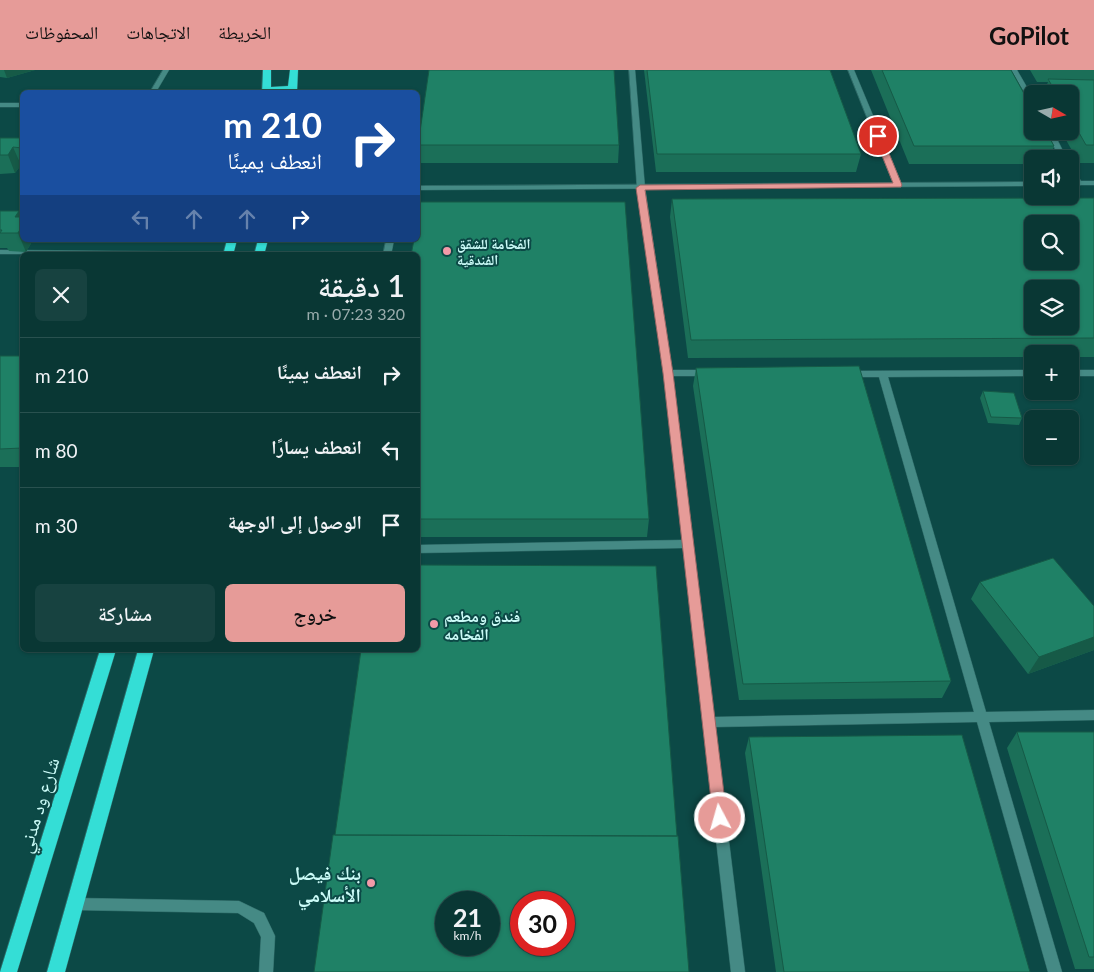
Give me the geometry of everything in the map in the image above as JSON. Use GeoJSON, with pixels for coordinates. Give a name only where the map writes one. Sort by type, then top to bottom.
{"type":"FeatureCollection","features":[{"type":"Feature","properties":{"kind":"highway"},"geometry":{"type":"LineString","coordinates":[[266,90],[268,70]]}},
{"type":"Feature","properties":{"kind":"highway"},"geometry":{"type":"LineString","coordinates":[[292,90],[294,74],[301,70]]}},
{"type":"Feature","properties":{"kind":"highway","name":"شارع ود مدني"},"geometry":{"type":"LineString","coordinates":[[8,972],[107,652]]}},
{"type":"Feature","properties":{"kind":"highway"},"geometry":{"type":"LineString","coordinates":[[56,972],[145,652]]}},
{"type":"Feature","properties":{"kind":"street"},"geometry":{"type":"LineString","coordinates":[[154,90],[166,70]]}},
{"type":"Feature","properties":{"kind":"street"},"geometry":{"type":"LineString","coordinates":[[632,70],[640,188],[668,373],[738,972]]}},
{"type":"Feature","properties":{"kind":"street"},"geometry":{"type":"LineString","coordinates":[[851,70],[898,185]]}},
{"type":"Feature","properties":{"kind":"street"},"geometry":{"type":"LineString","coordinates":[[1014,70],[1024,86]]}},
{"type":"Feature","properties":{"kind":"street"},"geometry":{"type":"LineString","coordinates":[[0,105],[20,105]]}},
{"type":"Feature","properties":{"kind":"street"},"geometry":{"type":"LineString","coordinates":[[1079,183],[1094,183]]}},
{"type":"Feature","properties":{"kind":"street"},"geometry":{"type":"LineString","coordinates":[[420,188],[1024,184]]}},
{"type":"Feature","properties":{"kind":"street"},"geometry":{"type":"LineString","coordinates":[[0,252],[20,252]]}},
{"type":"Feature","properties":{"kind":"street"},"geometry":{"type":"LineString","coordinates":[[668,373],[717,373]]}},
{"type":"Feature","properties":{"kind":"street"},"geometry":{"type":"LineString","coordinates":[[834,374],[1024,373]]}},
{"type":"Feature","properties":{"kind":"street"},"geometry":{"type":"LineString","coordinates":[[1079,373],[1094,373]]}},
{"type":"Feature","properties":{"kind":"street"},"geometry":{"type":"LineString","coordinates":[[883,374],[1055,972]]}},
{"type":"Feature","properties":{"kind":"street"},"geometry":{"type":"LineString","coordinates":[[420,548],[689,544]]}},
{"type":"Feature","properties":{"kind":"street"},"geometry":{"type":"LineString","coordinates":[[710,722],[1094,715]]}},
{"type":"Feature","properties":{"kind":"street"},"geometry":{"type":"LineString","coordinates":[[75,904],[239,907],[258,918],[268,936],[266,972]]}},
{"type":"Feature","properties":{"kind":"building"},"geometry":{"type":"Polygon","coordinates":[[[429,70],[614,70],[619,145],[420,145],[420,131],[429,70]]]}},
{"type":"Feature","properties":{"kind":"building"},"geometry":{"type":"Polygon","coordinates":[[[647,70],[830,70],[861,154],[657,154],[647,70]]]}},
{"type":"Feature","properties":{"kind":"building"},"geometry":{"type":"Polygon","coordinates":[[[882,70],[1011,70],[1024,94],[1024,140],[1051,140],[1054,146],[914,146],[882,70]]]}},
{"type":"Feature","properties":{"kind":"building"},"geometry":{"type":"Polygon","coordinates":[[[1048,79],[1094,80],[1094,145],[1086,145],[1079,133],[1079,85],[1052,85],[1048,79]]]}},
{"type":"Feature","properties":{"kind":"building"},"geometry":{"type":"Polygon","coordinates":[[[0,138],[20,138],[20,148],[13,147],[8,155],[0,155],[0,138]]]}},
{"type":"Feature","properties":{"kind":"building"},"geometry":{"type":"Polygon","coordinates":[[[1024,198],[1024,205],[1079,205],[1079,198],[1094,198],[1094,338],[691,340],[672,199],[1024,198]]]}},
{"type":"Feature","properties":{"kind":"building"},"geometry":{"type":"Polygon","coordinates":[[[420,202],[625,202],[649,519],[420,519],[420,252],[412,252],[414,242],[420,242],[420,202]]]}},
{"type":"Feature","properties":{"kind":"building"},"geometry":{"type":"Polygon","coordinates":[[[0,211],[19,211],[15,217],[20,217],[20,230],[18,233],[0,233],[2,230],[0,230],[0,211]]]}},
{"type":"Feature","properties":{"kind":"building"},"geometry":{"type":"Polygon","coordinates":[[[0,356],[20,356],[20,448],[0,449],[0,356]]]}},
{"type":"Feature","properties":{"kind":"building"},"geometry":{"type":"Polygon","coordinates":[[[859,366],[951,681],[743,684],[696,368],[859,366]]]}},
{"type":"Feature","properties":{"kind":"building"},"geometry":{"type":"Polygon","coordinates":[[[983,391],[1014,393],[1022,418],[991,417],[983,391]]]}},
{"type":"Feature","properties":{"kind":"building"},"geometry":{"type":"Polygon","coordinates":[[[1053,558],[1094,606],[1094,637],[1039,657],[980,582],[1053,558]]]}},
{"type":"Feature","properties":{"kind":"building"},"geometry":{"type":"Polygon","coordinates":[[[420,565],[656,566],[677,836],[335,835],[361,652],[420,652],[420,565]]]}},
{"type":"Feature","properties":{"kind":"building"},"geometry":{"type":"Polygon","coordinates":[[[1017,732],[1094,732],[1094,957],[1089,957],[1017,732]]]}},
{"type":"Feature","properties":{"kind":"building"},"geometry":{"type":"Polygon","coordinates":[[[962,735],[1030,972],[784,972],[749,737],[962,735]]]}},
{"type":"Feature","properties":{"kind":"building"},"geometry":{"type":"Polygon","coordinates":[[[333,835],[678,836],[689,972],[314,972],[333,835]]]}},
{"type":"Feature","properties":{"kind":"place","name":"الفخامة للشقق الفندقية"},"geometry":{"type":"Point","coordinates":[447,251]}},
{"type":"Feature","properties":{"kind":"place","name":"فندق ومطعم الفخامه"},"geometry":{"type":"Point","coordinates":[434,624]}},
{"type":"Feature","properties":{"kind":"place","name":"بنك فيصل الأسلامي"},"geometry":{"type":"Point","coordinates":[371,883]}},
{"type":"Feature","properties":{"kind":"route"},"geometry":{"type":"LineString","coordinates":[[720,818],[668,373],[640,188],[898,185],[878,136]]}}]}
